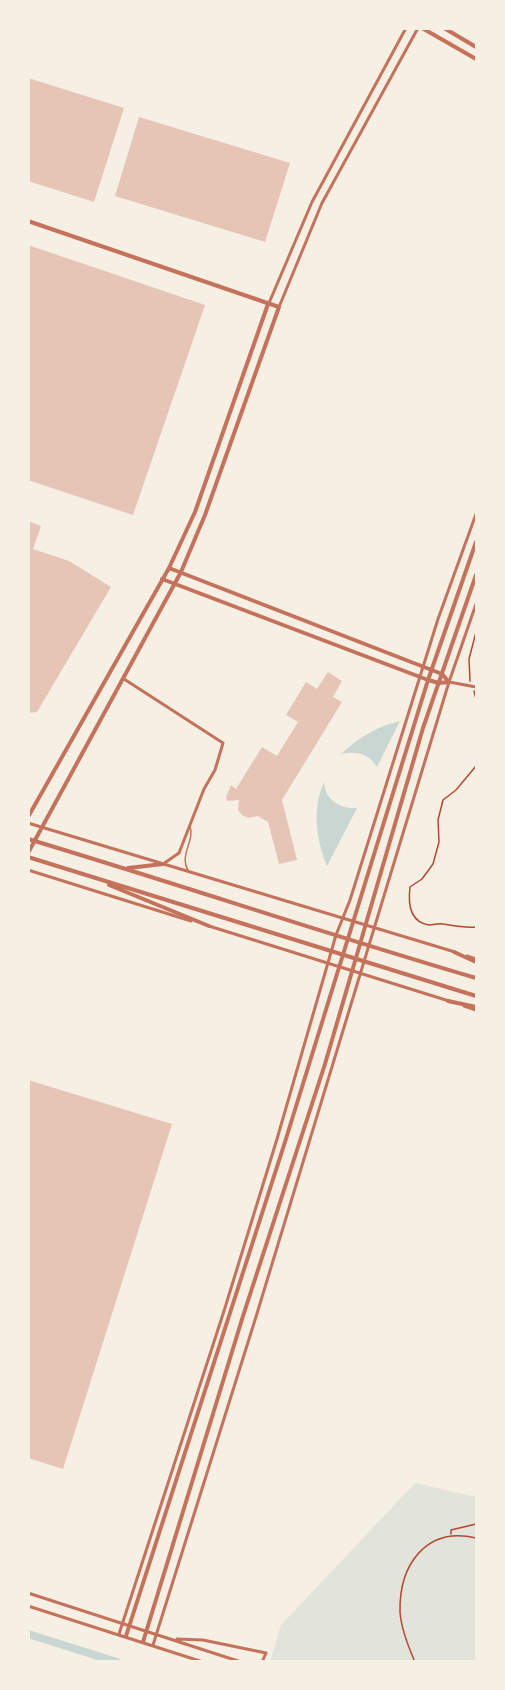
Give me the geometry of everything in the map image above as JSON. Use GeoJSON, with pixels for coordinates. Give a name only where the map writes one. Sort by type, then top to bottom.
{"type":"FeatureCollection","features":[{"type":"Feature","properties":{"kind":"street"},"geometry":{"type":"LineString","coordinates":[[28,817],[169,568],[195,512],[268,304],[312,201],[406,28]]}},
{"type":"Feature","properties":{"kind":"street"},"geometry":{"type":"LineString","coordinates":[[209,926],[28,855],[181,572],[205,515],[279,307],[322,203],[420,28],[477,59]]}},
{"type":"Feature","properties":{"kind":"street"},"geometry":{"type":"LineString","coordinates":[[444,28],[477,47]]}},
{"type":"Feature","properties":{"kind":"street"},"geometry":{"type":"LineString","coordinates":[[28,221],[279,307]]}},
{"type":"Feature","properties":{"kind":"street"},"geometry":{"type":"LineString","coordinates":[[119,1634],[224,1311],[336,935],[419,676],[477,514]]}},
{"type":"Feature","properties":{"kind":"street"},"geometry":{"type":"LineString","coordinates":[[126,1636],[344,956],[428,680],[477,542]]}},
{"type":"Feature","properties":{"kind":"street"},"geometry":{"type":"LineString","coordinates":[[169,568],[442,674],[449,681]]}},
{"type":"Feature","properties":{"kind":"street"},"geometry":{"type":"LineString","coordinates":[[143,1642],[243,1317],[325,1064],[399,807],[477,575]]}},
{"type":"Feature","properties":{"kind":"street"},"geometry":{"type":"LineString","coordinates":[[162,579],[428,680],[439,683],[449,681],[474,687]]}},
{"type":"Feature","properties":{"kind":"street"},"geometry":{"type":"LineString","coordinates":[[153,1645],[449,681],[477,604]]}},
{"type":"Feature","properties":{"kind":"street"},"geometry":{"type":"LineString","coordinates":[[124,678],[223,743],[215,770],[204,789],[179,853],[163,864],[126,868]]}},
{"type":"Feature","properties":{"kind":"street"},"geometry":{"type":"LineString","coordinates":[[28,823],[343,917],[477,961]]}},
{"type":"Feature","properties":{"kind":"street"},"geometry":{"type":"LineString","coordinates":[[28,839],[477,978]]}},
{"type":"Feature","properties":{"kind":"street"},"geometry":{"type":"LineString","coordinates":[[28,870],[340,968],[477,1008]]}},
{"type":"Feature","properties":{"kind":"street"},"geometry":{"type":"LineString","coordinates":[[86,876],[363,963],[477,996]]}},
{"type":"Feature","properties":{"kind":"street"},"geometry":{"type":"LineString","coordinates":[[28,1593],[241,1662]]}},
{"type":"Feature","properties":{"kind":"street"},"geometry":{"type":"LineString","coordinates":[[28,1606],[203,1662]]}},
{"type":"Feature","properties":{"kind":"street"},"geometry":{"type":"LineString","coordinates":[[170,1639],[203,1640],[266,1653],[262,1662]]}},
{"type":"Feature","properties":{"kind":"lane"},"geometry":{"type":"LineString","coordinates":[[190,826],[192,832],[185,864],[191,872]]}},
{"type":"Feature","properties":{"kind":"path"},"geometry":{"type":"LineString","coordinates":[[477,632],[469,659],[477,699]]}},
{"type":"Feature","properties":{"kind":"path"},"geometry":{"type":"LineString","coordinates":[[477,766],[444,800],[438,820],[439,842],[433,864],[422,879],[410,887],[409,898],[410,910],[417,920],[423,923],[429,925],[441,923],[462,928],[477,927]]}},
{"type":"Feature","properties":{"kind":"path"},"geometry":{"type":"LineString","coordinates":[[450,1534],[452,1530],[477,1524]]}},
{"type":"Feature","properties":{"kind":"path"},"geometry":{"type":"LineString","coordinates":[[415,1662],[400,1613],[401,1591],[410,1564],[427,1545],[441,1537],[450,1534],[477,1538]]}},
{"type":"Feature","properties":{"kind":"shaded area"},"geometry":{"type":"Polygon","coordinates":[[[400,721],[377,767],[362,754],[341,754],[368,733],[400,721]]]}},
{"type":"Feature","properties":{"kind":"shaded area"},"geometry":{"type":"Polygon","coordinates":[[[324,782],[327,794],[334,802],[345,807],[357,808],[327,866],[320,845],[317,824],[318,803],[324,782]]]}},
{"type":"Feature","properties":{"kind":"shaded area"},"geometry":{"type":"Polygon","coordinates":[[[415,1483],[476,1497],[476,1661],[270,1662],[281,1625],[415,1483]]]}},
{"type":"Feature","properties":{"kind":"building"},"geometry":{"type":"Polygon","coordinates":[[[28,78],[124,108],[94,202],[28,181],[28,78]]]}},
{"type":"Feature","properties":{"kind":"building"},"geometry":{"type":"Polygon","coordinates":[[[139,117],[290,163],[265,242],[115,196],[139,117]]]}},
{"type":"Feature","properties":{"kind":"building"},"geometry":{"type":"Polygon","coordinates":[[[28,245],[205,305],[133,515],[28,480],[28,245]]]}},
{"type":"Feature","properties":{"kind":"building"},"geometry":{"type":"Polygon","coordinates":[[[28,521],[41,526],[33,549],[69,561],[111,587],[37,712],[28,713],[28,521]]]}},
{"type":"Feature","properties":{"kind":"building"},"geometry":{"type":"Polygon","coordinates":[[[328,672],[342,681],[333,697],[342,702],[282,800],[297,860],[279,864],[268,822],[258,816],[248,818],[242,815],[238,810],[239,800],[227,801],[226,797],[231,785],[236,789],[262,747],[277,756],[298,722],[286,715],[306,682],[317,689],[328,672]]]}},
{"type":"Feature","properties":{"kind":"building"},"geometry":{"type":"Polygon","coordinates":[[[28,1080],[172,1124],[63,1469],[28,1458],[28,1080]]]}},
{"type":"Feature","properties":{"kind":"waterway"},"geometry":{"type":"LineString","coordinates":[[28,1634],[117,1662]]}}]}
